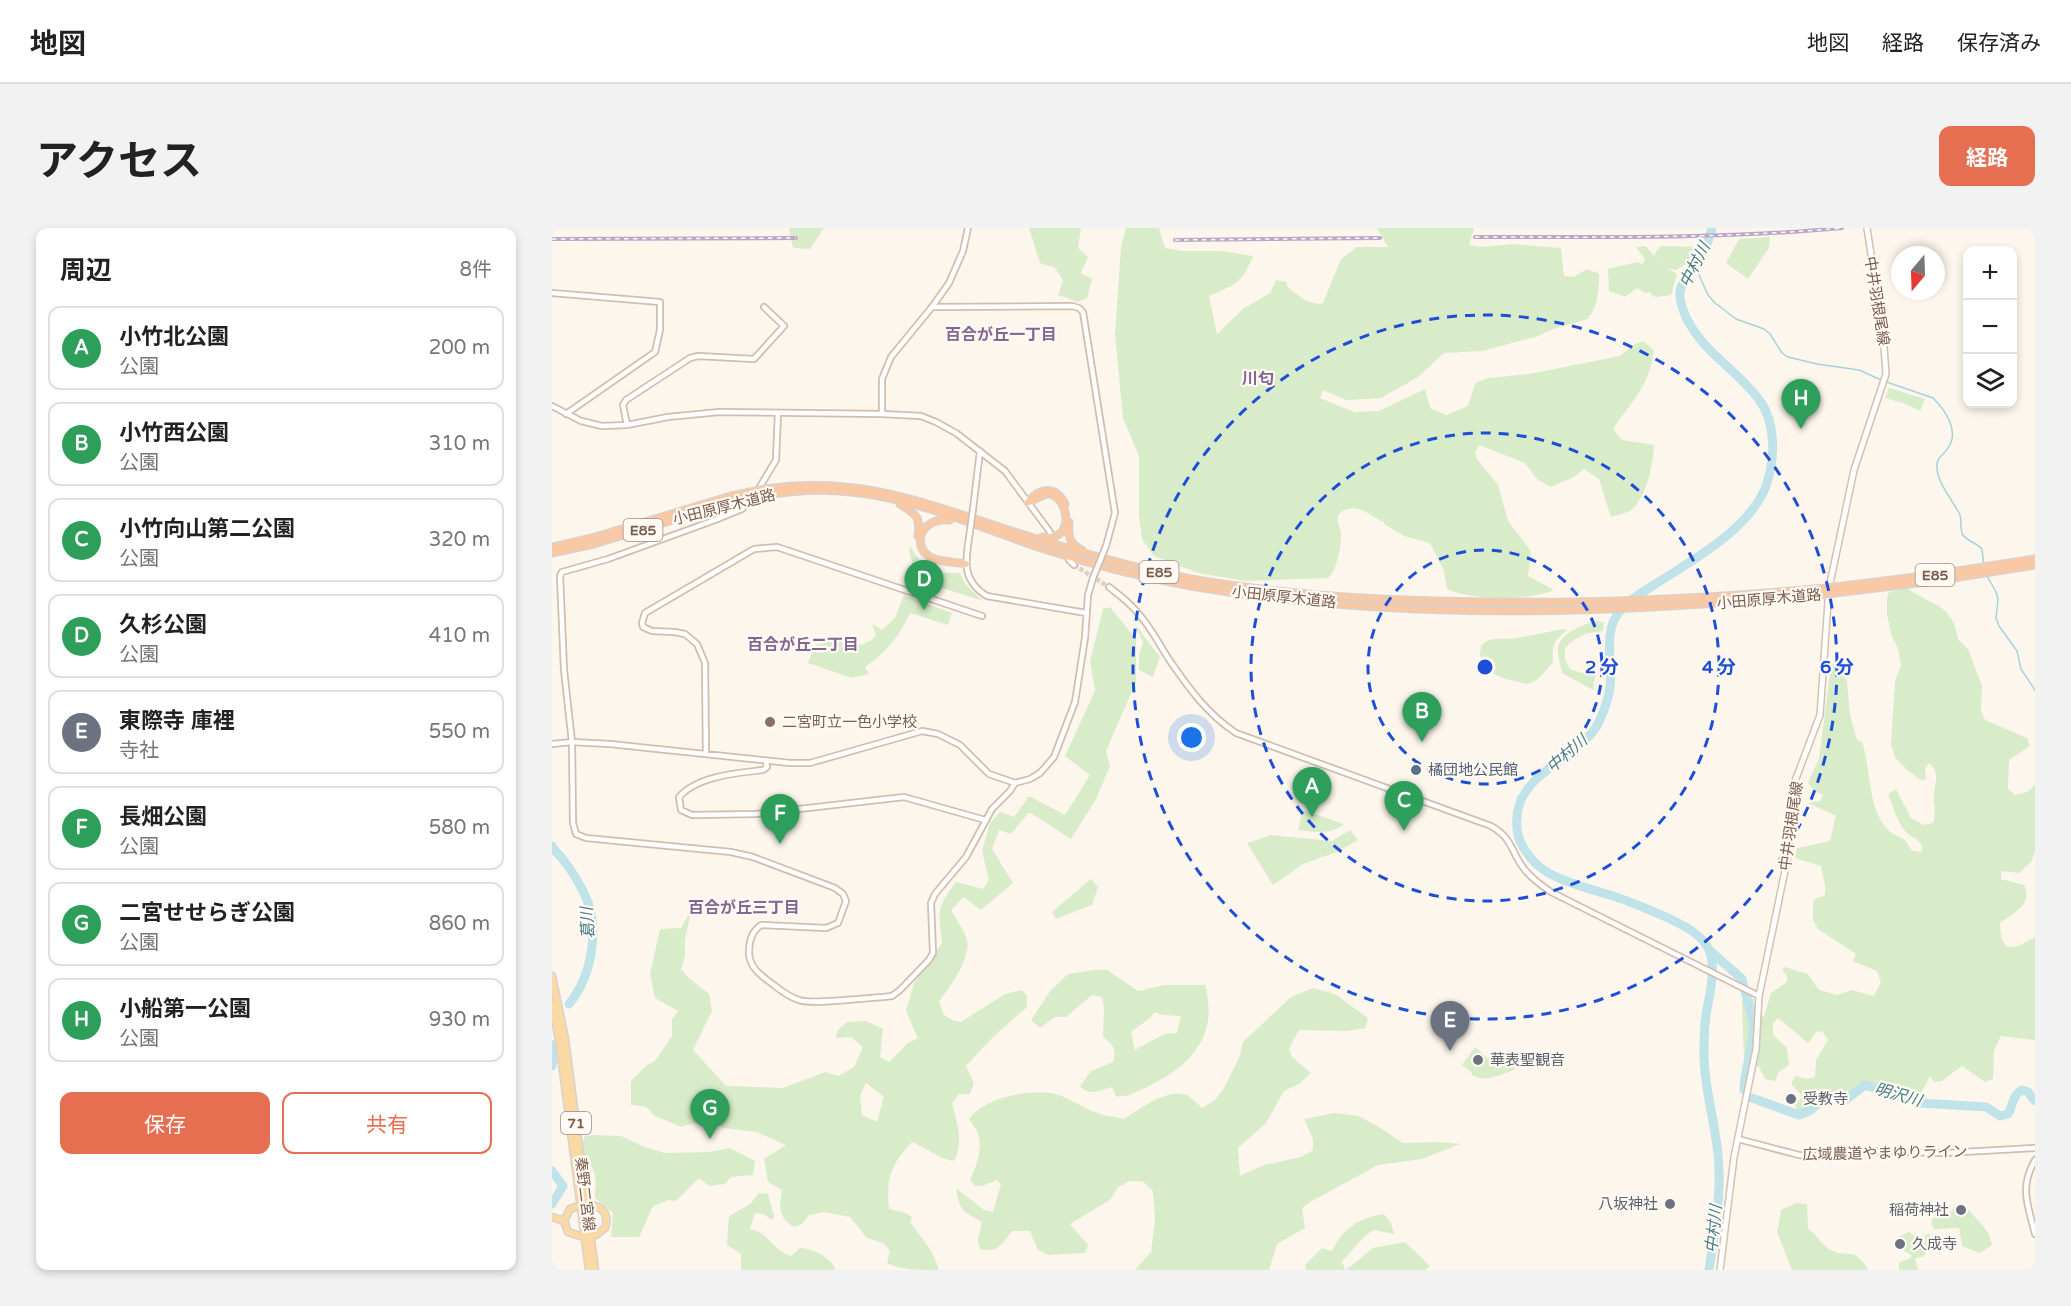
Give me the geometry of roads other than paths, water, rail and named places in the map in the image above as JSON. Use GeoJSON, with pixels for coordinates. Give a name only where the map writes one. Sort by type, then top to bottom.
{"type":"FeatureCollection","features":[{"type":"Feature","properties":{"kind":"highway","name":"小田原厚木道路"},"geometry":{"type":"LineString","coordinates":[[552,547],[732,499],[816,484],[866,488],[900,495],[1095,557],[1190,578],[1281,591],[1399,600],[1564,606]]}},
{"type":"Feature","properties":{"kind":"highway"},"geometry":{"type":"LineString","coordinates":[[1028,502],[1042,490],[1058,493],[1069,513],[1068,534],[1072,544],[1095,557]]}},
{"type":"Feature","properties":{"kind":"highway","name":"小田原厚木道路"},"geometry":{"type":"LineString","coordinates":[[765,492],[841,491],[896,500],[1113,569],[1189,585],[1235,593],[1397,607],[1669,603],[1934,581],[2035,565]]}},
{"type":"Feature","properties":{"kind":"highway"},"geometry":{"type":"LineString","coordinates":[[995,525],[1045,538],[1057,536],[1062,532],[1066,518],[1056,497],[1046,494],[1028,502]]}},
{"type":"Feature","properties":{"kind":"highway","name":"小田原厚木道路"},"geometry":{"type":"LineString","coordinates":[[552,554],[615,538],[732,499]]}},
{"type":"Feature","properties":{"kind":"highway"},"geometry":{"type":"LineString","coordinates":[[896,500],[917,517],[919,528],[917,542],[922,555],[933,562],[966,564]]}},
{"type":"Feature","properties":{"kind":"highway"},"geometry":{"type":"LineString","coordinates":[[965,522],[944,519],[931,521],[923,531],[921,543],[931,557],[966,564]]}},
{"type":"Feature","properties":{"kind":"highway","name":"小田原厚木道路"},"geometry":{"type":"LineString","coordinates":[[1835,590],[2035,559]]}},
{"type":"Feature","properties":{"kind":"main road","name":"中井羽根尾線"},"geometry":{"type":"LineString","coordinates":[[1720,1270],[1738,1138],[1756,1050],[1759,996],[1788,856],[1795,781],[1820,715],[1829,588],[1854,470],[1886,374],[1883,333],[1867,228]]}},
{"type":"Feature","properties":{"kind":"main road","name":"秦野二宮線"},"geometry":{"type":"LineString","coordinates":[[552,976],[562,1063],[595,1270]]}},
{"type":"Feature","properties":{"kind":"main road","name":"秦野二宮線"},"geometry":{"type":"LineString","coordinates":[[552,1004],[584,1205],[589,1270]]}},
{"type":"Feature","properties":{"kind":"main road"},"geometry":{"type":"LineString","coordinates":[[580,1236],[567,1230],[564,1221],[570,1209],[592,1204],[602,1209],[607,1218],[605,1228],[596,1235]]}},
{"type":"Feature","properties":{"kind":"main road"},"geometry":{"type":"LineString","coordinates":[[552,1217],[564,1221]]}},
{"type":"Feature","properties":{"kind":"street"},"geometry":{"type":"LineString","coordinates":[[882,414],[882,379],[891,357],[932,307],[956,269],[968,228]]}},
{"type":"Feature","properties":{"kind":"street"},"geometry":{"type":"LineString","coordinates":[[552,293],[660,302],[660,330],[655,352],[566,414]]}},
{"type":"Feature","properties":{"kind":"street"},"geometry":{"type":"LineString","coordinates":[[552,744],[572,742],[766,761],[810,763],[922,731],[938,734],[960,745],[989,774],[1015,783],[1035,777],[1048,766],[1054,757],[1078,691],[1088,595],[1115,513],[1083,312],[1072,306],[932,307]]}},
{"type":"Feature","properties":{"kind":"street"},"geometry":{"type":"LineString","coordinates":[[627,425],[623,405],[626,400],[690,358],[698,356],[754,359],[784,326],[764,307]]}},
{"type":"Feature","properties":{"kind":"street"},"geometry":{"type":"LineString","coordinates":[[552,406],[581,421],[602,426],[627,425],[707,412],[921,416],[956,433],[1005,471],[1050,532]]}},
{"type":"Feature","properties":{"kind":"street"},"geometry":{"type":"LineString","coordinates":[[778,413],[776,460],[742,509],[672,537],[562,572],[560,576],[564,670],[572,742],[573,824],[576,834],[753,857],[835,888],[843,894],[846,901],[840,920],[826,928],[761,925],[754,931],[751,938],[749,958],[753,967],[791,997],[804,1002],[892,996],[933,953],[932,903],[935,894],[966,857],[992,809],[1015,783]]}},
{"type":"Feature","properties":{"kind":"street"},"geometry":{"type":"LineString","coordinates":[[980,451],[966,564],[967,574],[973,586],[987,596],[1086,614]]}},
{"type":"Feature","properties":{"kind":"street"},"geometry":{"type":"LineString","coordinates":[[706,754],[705,663],[698,644],[685,634],[652,631],[643,627],[642,623],[645,613],[754,549],[777,547],[982,616]]}},
{"type":"Feature","properties":{"kind":"street"},"geometry":{"type":"LineString","coordinates":[[1069,560],[1074,565]]}},
{"type":"Feature","properties":{"kind":"street"},"geometry":{"type":"LineString","coordinates":[[1109,587],[1137,612],[1190,690],[1206,709],[1219,722],[1236,733],[1491,826],[1509,839],[1526,872],[1551,892],[1759,996]]}},
{"type":"Feature","properties":{"kind":"street"},"geometry":{"type":"LineString","coordinates":[[766,761],[767,767],[763,770],[726,774],[686,789],[679,797],[681,810],[692,815],[756,814],[904,797],[985,820]]}},
{"type":"Feature","properties":{"kind":"street","name":"広域農道やまゆりライン"},"geometry":{"type":"LineString","coordinates":[[1738,1138],[1799,1155],[1813,1156],[1854,1151],[1945,1153],[2035,1148]]}},
{"type":"Feature","properties":{"kind":"street"},"geometry":{"type":"LineString","coordinates":[[2035,1160],[2027,1178],[2025,1197],[2035,1234]]}},
{"type":"Feature","properties":{"kind":"waterway","name":"中村川"},"geometry":{"type":"LineString","coordinates":[[1709,1270],[1719,1184],[1717,1142],[1706,1084],[1704,1055],[1705,1020],[1712,974],[1709,950],[1702,939],[1674,921],[1634,903],[1546,872],[1533,861],[1521,843],[1518,835],[1517,815],[1521,799],[1530,786],[1582,743],[1599,721],[1610,688],[1611,628],[1620,611],[1637,596],[1704,553],[1736,528],[1760,499],[1767,483],[1773,452],[1771,430],[1765,410],[1751,390],[1693,330],[1681,302],[1682,284],[1704,251],[1712,228]]}},
{"type":"Feature","properties":{"kind":"waterway"},"geometry":{"type":"LineString","coordinates":[[1695,266],[1708,295],[1715,303],[1736,319],[1764,329],[1782,353],[1788,357],[1859,370],[1933,398],[1942,408],[1952,428],[1951,441],[1938,461],[1939,479],[1960,516],[1963,535],[1982,549],[1984,566]]}},
{"type":"Feature","properties":{"kind":"waterway"},"geometry":{"type":"LineString","coordinates":[[1987,576],[1998,599],[1996,618],[1999,626],[2017,651],[2021,669],[2035,690]]}},
{"type":"Feature","properties":{"kind":"waterway","name":"葛川"},"geometry":{"type":"LineString","coordinates":[[552,846],[582,888],[592,921],[592,951],[588,966],[577,993],[569,1004]]}},
{"type":"Feature","properties":{"kind":"waterway","name":"明沢川"},"geometry":{"type":"LineString","coordinates":[[1709,950],[1742,979],[1750,1010],[1753,1037],[1744,1090]]}},
{"type":"Feature","properties":{"kind":"waterway","name":"葛川"},"geometry":{"type":"LineString","coordinates":[[552,1066],[555,1044]]}},
{"type":"Feature","properties":{"kind":"waterway","name":"明沢川"},"geometry":{"type":"LineString","coordinates":[[1752,1098],[1799,1115],[1811,1110],[1821,1101],[1847,1099],[1865,1085],[1920,1103],[1986,1107],[2000,1116],[2008,1114],[2015,1097],[2022,1090],[2028,1092],[2035,1101]]}},
{"type":"Feature","properties":{"kind":"waterway","name":"葛川"},"geometry":{"type":"LineString","coordinates":[[552,1171],[563,1186],[552,1204]]}},
{"type":"Feature","properties":{"kind":"tunnel"},"geometry":{"type":"LineString","coordinates":[[1051,534],[1067,557]]}},
{"type":"Feature","properties":{"kind":"tunnel"},"geometry":{"type":"LineString","coordinates":[[1074,565],[1109,587]]}},
{"type":"Feature","properties":{"kind":"railway"},"geometry":{"type":"LineString","coordinates":[[1475,237],[1704,236],[1842,228]]}},
{"type":"Feature","properties":{"kind":"railway"},"geometry":{"type":"LineString","coordinates":[[552,239],[796,238]]}},
{"type":"Feature","properties":{"kind":"railway"},"geometry":{"type":"LineString","coordinates":[[1175,240],[1380,238]]}},
{"type":"Feature","properties":{"kind":"place","name":"小船第一公園"},"geometry":{"type":"Point","coordinates":[1801,429]}},
{"type":"Feature","properties":{"kind":"place","name":"久杉公園"},"geometry":{"type":"Point","coordinates":[924,610]}},
{"type":"Feature","properties":{"kind":"place","name":"二宮町立一色小学校"},"geometry":{"type":"Point","coordinates":[770,722]}},
{"type":"Feature","properties":{"kind":"place","name":"小竹西公園"},"geometry":{"type":"Point","coordinates":[1422,742]}},
{"type":"Feature","properties":{"kind":"place","name":"橘団地公民館"},"geometry":{"type":"Point","coordinates":[1416,770]}},
{"type":"Feature","properties":{"kind":"place","name":"小竹北公園"},"geometry":{"type":"Point","coordinates":[1312,817]}},
{"type":"Feature","properties":{"kind":"place","name":"小竹向山第二公園"},"geometry":{"type":"Point","coordinates":[1404,831]}},
{"type":"Feature","properties":{"kind":"place","name":"長畑公園"},"geometry":{"type":"Point","coordinates":[780,844]}},
{"type":"Feature","properties":{"kind":"place","name":"東際寺 庫裡"},"geometry":{"type":"Point","coordinates":[1450,1051]}},
{"type":"Feature","properties":{"kind":"place","name":"華表聖観音"},"geometry":{"type":"Point","coordinates":[1478,1060]}},
{"type":"Feature","properties":{"kind":"place","name":"受教寺"},"geometry":{"type":"Point","coordinates":[1791,1099]}},
{"type":"Feature","properties":{"kind":"place","name":"二宮せせらぎ公園"},"geometry":{"type":"Point","coordinates":[710,1139]}},
{"type":"Feature","properties":{"kind":"place","name":"八坂神社"},"geometry":{"type":"Point","coordinates":[1670,1204]}},
{"type":"Feature","properties":{"kind":"place","name":"稲荷神社"},"geometry":{"type":"Point","coordinates":[1961,1210]}},
{"type":"Feature","properties":{"kind":"place","name":"久成寺"},"geometry":{"type":"Point","coordinates":[1900,1244]}},
{"type":"Feature","properties":{"kind":"district","name":"百合が丘一丁目"},"geometry":{"type":"Point","coordinates":[1001,335]}},
{"type":"Feature","properties":{"kind":"district","name":"川匂"},"geometry":{"type":"Point","coordinates":[1258,379]}},
{"type":"Feature","properties":{"kind":"district","name":"百合が丘二丁目"},"geometry":{"type":"Point","coordinates":[803,645]}},
{"type":"Feature","properties":{"kind":"district","name":"百合が丘三丁目"},"geometry":{"type":"Point","coordinates":[744,908]}}]}
